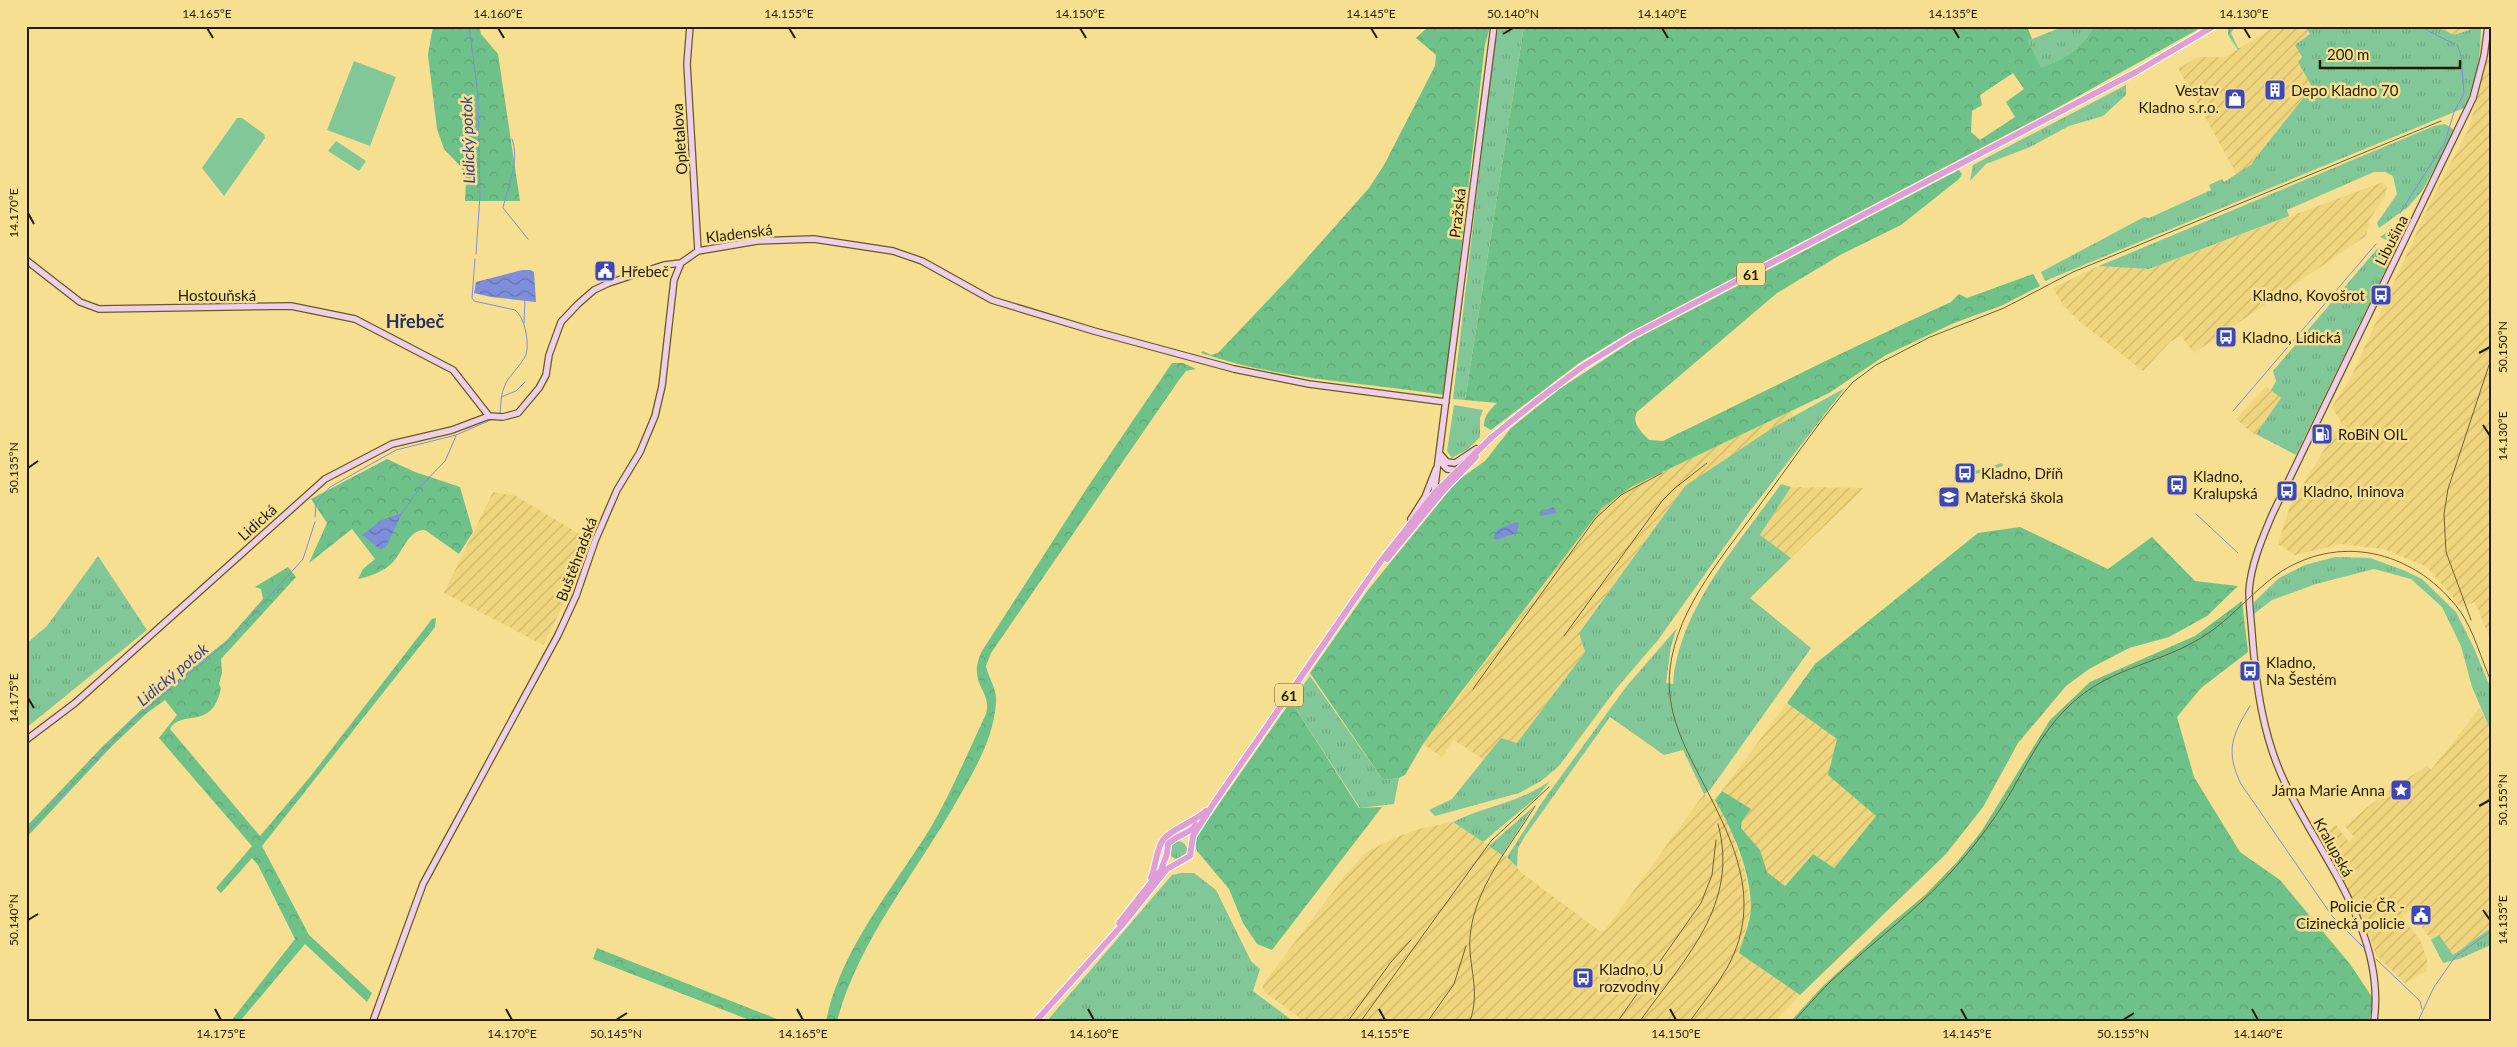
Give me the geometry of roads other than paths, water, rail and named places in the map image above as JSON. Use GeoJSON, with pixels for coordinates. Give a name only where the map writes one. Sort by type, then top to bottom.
{"type":"FeatureCollection","features":[{"type":"Feature","properties":{"kind":"main road","name":"61"},"geometry":{"type":"LineString","coordinates":[[1091,960],[1161,870],[1167,854],[1168,844],[1173,839],[1192,830],[1214,803],[1398,538],[1455,471],[1492,437],[1558,384],[1632,336],[2128,76],[2214,26]]}},
{"type":"Feature","properties":{"kind":"main road","name":"61"},"geometry":{"type":"LineString","coordinates":[[1364,587],[1418,521],[1464,469],[1508,424]]}},
{"type":"Feature","properties":{"kind":"main road","name":"61"},"geometry":{"type":"LineString","coordinates":[[1036,1021],[1124,923],[1167,869],[1190,856],[1190,844],[1214,803]]}},
{"type":"Feature","properties":{"kind":"main road","name":"61"},"geometry":{"type":"LineString","coordinates":[[1140,896],[1154,870],[1164,839],[1173,831],[1194,822],[1214,803]]}},
{"type":"Feature","properties":{"kind":"main road"},"geometry":{"type":"LineString","coordinates":[[1180,837],[1190,844]]}},
{"type":"Feature","properties":{"kind":"main road"},"geometry":{"type":"LineString","coordinates":[[1167,854],[1171,860],[1178,862]]}},
{"type":"Feature","properties":{"kind":"street","name":"Opletalova"},"geometry":{"type":"LineString","coordinates":[[690,26],[687,64],[698,251]]}},
{"type":"Feature","properties":{"kind":"street","name":"Pražská"},"geometry":{"type":"LineString","coordinates":[[1440,457],[1494,26]]}},
{"type":"Feature","properties":{"kind":"street","name":"Libušina"},"geometry":{"type":"LineString","coordinates":[[2253,570],[2256,554],[2285,485],[2462,125],[2473,98],[2484,56],[2488,26]]}},
{"type":"Feature","properties":{"kind":"street","name":"Kladenská"},"geometry":{"type":"LineString","coordinates":[[489,416],[511,416],[525,407],[546,375],[549,355],[562,322],[594,290],[664,265],[681,263],[698,251],[757,241],[814,238],[893,251],[922,261],[992,300],[1234,369],[1309,384],[1446,402]]}},
{"type":"Feature","properties":{"kind":"street","name":"Hostouňská"},"geometry":{"type":"LineString","coordinates":[[26,260],[80,302],[99,309],[291,306],[355,319],[446,365],[459,375],[489,416]]}},
{"type":"Feature","properties":{"kind":"street","name":"Buštěhradská"},"geometry":{"type":"LineString","coordinates":[[373,1021],[417,896],[558,635],[576,596],[595,541],[617,490],[646,440],[662,386],[672,288],[681,263]]}},
{"type":"Feature","properties":{"kind":"street","name":"Lidická"},"geometry":{"type":"LineString","coordinates":[[26,740],[75,703],[325,479],[392,444],[452,430],[489,416]]}},
{"type":"Feature","properties":{"kind":"street"},"geometry":{"type":"LineString","coordinates":[[1440,457],[1447,462],[1457,462],[1492,437]]}},
{"type":"Feature","properties":{"kind":"street"},"geometry":{"type":"LineString","coordinates":[[1440,457],[1445,468],[1455,471],[1464,469]]}},
{"type":"Feature","properties":{"kind":"street"},"geometry":{"type":"LineString","coordinates":[[1418,521],[1434,494],[1440,457]]}},
{"type":"Feature","properties":{"kind":"street"},"geometry":{"type":"LineString","coordinates":[[1398,538],[1425,497],[1440,457]]}},
{"type":"Feature","properties":{"kind":"street","name":"Kralupská"},"geometry":{"type":"LineString","coordinates":[[2253,570],[2249,591],[2254,654],[2266,732],[2286,786],[2348,897],[2360,928],[2367,947],[2374,978],[2374,1021]]}},
{"type":"Feature","properties":{"kind":"water"},"geometry":{"type":"Polygon","coordinates":[[[522,270],[534,272],[536,302],[491,297],[474,293],[476,282],[522,270]]]}},
{"type":"Feature","properties":{"kind":"water"},"geometry":{"type":"Polygon","coordinates":[[[1553,507],[1557,513],[1540,516],[1541,512],[1553,507]]]}},
{"type":"Feature","properties":{"kind":"water"},"geometry":{"type":"Polygon","coordinates":[[[402,513],[387,545],[381,550],[362,535],[382,520],[402,513]]]}},
{"type":"Feature","properties":{"kind":"water"},"geometry":{"type":"Polygon","coordinates":[[[1517,522],[1519,523],[1517,533],[1496,540],[1493,538],[1498,529],[1517,522]]]}},
{"type":"Feature","properties":{"kind":"waterway","name":"Lidický potok"},"geometry":{"type":"LineString","coordinates":[[469,26],[478,94],[480,195],[476,254]]}},
{"type":"Feature","properties":{"kind":"waterway"},"geometry":{"type":"LineString","coordinates":[[2419,26],[2454,44]]}},
{"type":"Feature","properties":{"kind":"waterway"},"geometry":{"type":"LineString","coordinates":[[2400,213],[2445,142],[2454,112],[2464,93],[2461,55],[2457,45]]}},
{"type":"Feature","properties":{"kind":"waterway"},"geometry":{"type":"LineString","coordinates":[[512,139],[515,156],[514,165],[503,208],[528,239]]}},
{"type":"Feature","properties":{"kind":"waterway"},"geometry":{"type":"LineString","coordinates":[[2233,411],[2376,244]]}},
{"type":"Feature","properties":{"kind":"waterway","name":"Lidický potok"},"geometry":{"type":"LineString","coordinates":[[475,259],[472,298],[474,301],[515,310],[521,318],[526,334],[526,354],[504,387],[500,413]]}},
{"type":"Feature","properties":{"kind":"waterway"},"geometry":{"type":"LineString","coordinates":[[524,323],[525,300]]}},
{"type":"Feature","properties":{"kind":"waterway"},"geometry":{"type":"LineString","coordinates":[[501,397],[516,391],[525,382]]}},
{"type":"Feature","properties":{"kind":"waterway","name":"Lidický potok"},"geometry":{"type":"LineString","coordinates":[[315,517],[316,503],[330,487],[396,450],[456,435],[493,419]]}},
{"type":"Feature","properties":{"kind":"waterway"},"geometry":{"type":"LineString","coordinates":[[402,513],[421,486],[445,461],[456,436]]}},
{"type":"Feature","properties":{"kind":"waterway"},"geometry":{"type":"LineString","coordinates":[[2196,514],[2238,553]]}},
{"type":"Feature","properties":{"kind":"waterway","name":"Lidický potok"},"geometry":{"type":"LineString","coordinates":[[26,833],[135,718],[230,640],[303,559],[315,522]]}},
{"type":"Feature","properties":{"kind":"waterway"},"geometry":{"type":"LineString","coordinates":[[2250,706],[2235,735],[2232,752],[2233,762],[2241,784],[2332,916],[2363,947]]}},
{"type":"Feature","properties":{"kind":"waterway"},"geometry":{"type":"LineString","coordinates":[[2418,1021],[2434,987],[2455,957],[2491,931]]}},
{"type":"Feature","properties":{"kind":"waterway"},"geometry":{"type":"LineString","coordinates":[[2376,959],[2420,1001],[2422,1009]]}},
{"type":"Feature","properties":{"kind":"railway"},"geometry":{"type":"LineString","coordinates":[[1690,1021],[1723,975],[1739,941],[1744,914],[1743,888],[1738,862],[1729,837],[1688,752],[1674,718],[1669,682],[1675,646],[1682,623],[1705,581],[1841,396],[1853,382],[1876,365],[1930,337],[2004,308],[2073,272],[2441,121]]}},
{"type":"Feature","properties":{"kind":"railway"},"geometry":{"type":"LineString","coordinates":[[2471,620],[2446,552],[2444,514],[2448,489],[2491,359]]}},
{"type":"Feature","properties":{"kind":"railway"},"geometry":{"type":"LineString","coordinates":[[1564,636],[1662,501],[1675,488],[1707,463]]}},
{"type":"Feature","properties":{"kind":"railway"},"geometry":{"type":"LineString","coordinates":[[1473,689],[1595,519],[1621,495],[1662,473]]}},
{"type":"Feature","properties":{"kind":"railway"},"geometry":{"type":"LineString","coordinates":[[1794,1021],[1830,982],[1914,909],[1960,862],[1981,837],[2011,792],[2048,730],[2079,697],[2112,676],[2183,648],[2201,638],[2222,623],[2271,579],[2306,559],[2330,553],[2355,551],[2379,555],[2402,563],[2423,575],[2443,591],[2460,611],[2473,636],[2491,681]]}},
{"type":"Feature","properties":{"kind":"railway"},"geometry":{"type":"LineString","coordinates":[[1361,1021],[1491,841],[1549,787]]}},
{"type":"Feature","properties":{"kind":"railway"},"geometry":{"type":"LineString","coordinates":[[1470,1021],[1474,999],[1470,937],[1478,902],[1495,869],[1535,806]]}},
{"type":"Feature","properties":{"kind":"railway"},"geometry":{"type":"LineString","coordinates":[[1640,1021],[1690,953],[1704,930],[1715,906],[1721,880],[1723,853],[1718,824]]}},
{"type":"Feature","properties":{"kind":"railway"},"geometry":{"type":"LineString","coordinates":[[1618,1021],[1701,903],[1712,875],[1716,840]]}},
{"type":"Feature","properties":{"kind":"railway"},"geometry":{"type":"LineString","coordinates":[[1348,1021],[1391,962],[1411,940]]}},
{"type":"Feature","properties":{"kind":"railway"},"geometry":{"type":"LineString","coordinates":[[1428,1021],[1454,984],[1466,946]]}},
{"type":"Feature","properties":{"kind":"place","name":"Depo Kladno 70"},"geometry":{"type":"Point","coordinates":[2275,90]}},
{"type":"Feature","properties":{"kind":"place","name":"Vestav Kladno s.r.o."},"geometry":{"type":"Point","coordinates":[2235,99]}},
{"type":"Feature","properties":{"kind":"place","name":"Hřebeč"},"geometry":{"type":"Point","coordinates":[605,271]}},
{"type":"Feature","properties":{"kind":"place","name":"Kladno, Kovošrot"},"geometry":{"type":"Point","coordinates":[2381,295]}},
{"type":"Feature","properties":{"kind":"place","name":"Kladno, Lidická"},"geometry":{"type":"Point","coordinates":[2226,337]}},
{"type":"Feature","properties":{"kind":"place","name":"RoBiN OIL"},"geometry":{"type":"Point","coordinates":[2322,434]}},
{"type":"Feature","properties":{"kind":"place","name":"Kladno, Dříň"},"geometry":{"type":"Point","coordinates":[1965,473]}},
{"type":"Feature","properties":{"kind":"place","name":"Kladno, Kralupská"},"geometry":{"type":"Point","coordinates":[2177,485]}},
{"type":"Feature","properties":{"kind":"place","name":"Kladno, Ininova"},"geometry":{"type":"Point","coordinates":[2287,491]}},
{"type":"Feature","properties":{"kind":"place","name":"Mateřská škola"},"geometry":{"type":"Point","coordinates":[1949,497]}},
{"type":"Feature","properties":{"kind":"place","name":"Kladno, Na Šestém"},"geometry":{"type":"Point","coordinates":[2250,671]}},
{"type":"Feature","properties":{"kind":"place","name":"Jáma Marie Anna"},"geometry":{"type":"Point","coordinates":[2401,790]}},
{"type":"Feature","properties":{"kind":"place","name":"Policie ČR - Cizinecká policie"},"geometry":{"type":"Point","coordinates":[2421,915]}},
{"type":"Feature","properties":{"kind":"place","name":"Kladno, U rozvodny"},"geometry":{"type":"Point","coordinates":[1583,978]}},
{"type":"Feature","properties":{"kind":"district","name":"Hřebeč"},"geometry":{"type":"Point","coordinates":[415,321]}}]}
